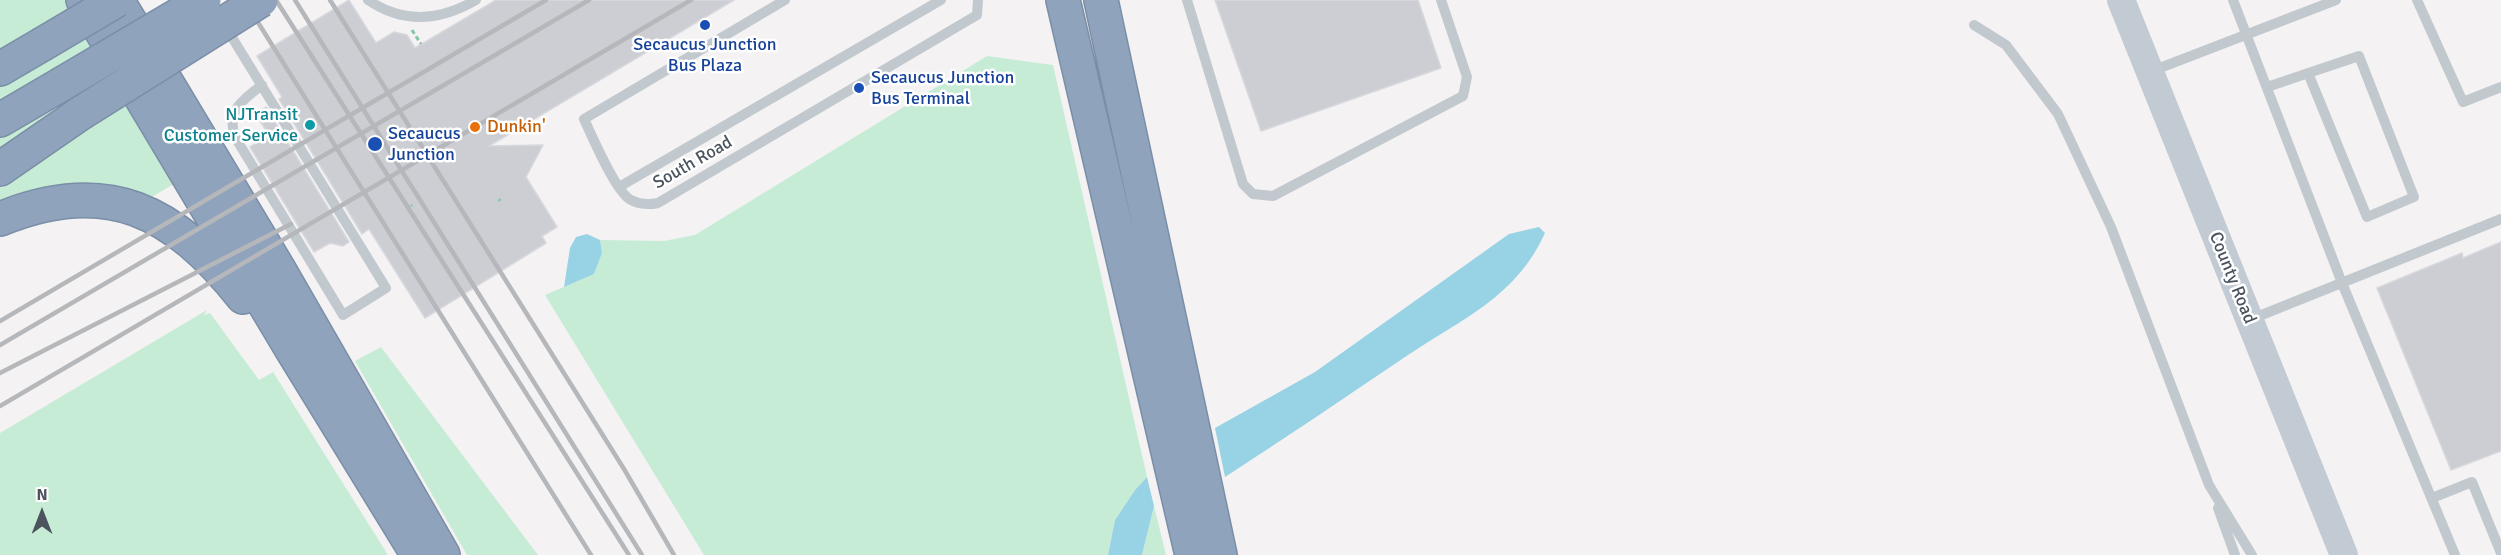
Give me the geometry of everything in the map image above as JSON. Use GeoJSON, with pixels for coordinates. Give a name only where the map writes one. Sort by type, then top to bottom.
{"type":"FeatureCollection","features":[{"type":"Feature","properties":{"kind":"highway"},"geometry":{"type":"LineString","coordinates":[[83,0],[302,368],[418,555]]}},
{"type":"Feature","properties":{"kind":"highway"},"geometry":{"type":"LineString","coordinates":[[0,69],[35,37],[100,0]]}},
{"type":"Feature","properties":{"kind":"highway"},"geometry":{"type":"LineString","coordinates":[[0,44],[35,37],[117,0],[278,268],[442,555]]}},
{"type":"Feature","properties":{"kind":"highway"},"geometry":{"type":"LineString","coordinates":[[0,120],[204,0]]}},
{"type":"Feature","properties":{"kind":"highway"},"geometry":{"type":"LineString","coordinates":[[0,169],[81,113],[261,0]]}},
{"type":"Feature","properties":{"kind":"highway"},"geometry":{"type":"LineString","coordinates":[[1063,0],[1192,555]]}},
{"type":"Feature","properties":{"kind":"highway"},"geometry":{"type":"LineString","coordinates":[[1101,0],[1220,555]]}},
{"type":"Feature","properties":{"kind":"highway"},"geometry":{"type":"LineString","coordinates":[[0,219],[51,203],[103,202],[120,204],[152,215],[179,231],[233,286],[270,335],[407,555]]}},
{"type":"Feature","properties":{"kind":"main road","name":"County Road"},"geometry":{"type":"LineString","coordinates":[[2121,0],[2343,555]]}},
{"type":"Feature","properties":{"kind":"lane"},"geometry":{"type":"LineString","coordinates":[[209,0],[262,85],[386,288],[343,315],[232,128],[233,113],[238,105],[262,85]]}},
{"type":"Feature","properties":{"kind":"lane"},"geometry":{"type":"LineString","coordinates":[[368,0],[403,16],[421,18],[440,16],[476,0]]}},
{"type":"Feature","properties":{"kind":"lane","name":"South Road"},"geometry":{"type":"LineString","coordinates":[[785,0],[584,119],[619,187],[630,200],[645,204],[658,203],[977,15],[978,0]]}},
{"type":"Feature","properties":{"kind":"lane"},"geometry":{"type":"LineString","coordinates":[[619,187],[941,0]]}},
{"type":"Feature","properties":{"kind":"lane"},"geometry":{"type":"LineString","coordinates":[[1187,0],[1244,184],[1253,194],[1274,195],[1463,96],[1467,77],[1441,0]]}},
{"type":"Feature","properties":{"kind":"lane"},"geometry":{"type":"LineString","coordinates":[[2233,0],[2342,284],[2455,555]]}},
{"type":"Feature","properties":{"kind":"lane"},"geometry":{"type":"LineString","coordinates":[[2150,72],[2336,0]]}},
{"type":"Feature","properties":{"kind":"lane"},"geometry":{"type":"LineString","coordinates":[[2416,0],[2463,102],[2501,87]]}},
{"type":"Feature","properties":{"kind":"lane"},"geometry":{"type":"LineString","coordinates":[[1974,25],[2006,45],[2058,114],[2111,227],[2235,555]]}},
{"type":"Feature","properties":{"kind":"lane"},"geometry":{"type":"LineString","coordinates":[[2266,87],[2308,73],[2359,56],[2414,197],[2367,217],[2308,73]]}},
{"type":"Feature","properties":{"kind":"lane"},"geometry":{"type":"LineString","coordinates":[[2249,320],[2501,219]]}},
{"type":"Feature","properties":{"kind":"lane"},"geometry":{"type":"LineString","coordinates":[[2432,498],[2472,482],[2501,553]]}},
{"type":"Feature","properties":{"kind":"lane"},"geometry":{"type":"LineString","coordinates":[[2209,485],[2252,555]]}},
{"type":"Feature","properties":{"kind":"green space"},"geometry":{"type":"Polygon","coordinates":[[[0,0],[69,0],[177,182],[147,200],[0,221],[0,0]]]}},
{"type":"Feature","properties":{"kind":"green space"},"geometry":{"type":"Polygon","coordinates":[[[987,56],[1053,65],[1147,477],[1135,490],[1115,520],[1108,555],[704,555],[545,295],[594,274],[602,253],[600,240],[664,241],[695,235],[987,56]]]}},
{"type":"Feature","properties":{"kind":"green space"},"geometry":{"type":"Polygon","coordinates":[[[207,310],[204,315],[210,313],[259,380],[273,372],[388,555],[0,555],[0,433],[207,310]]]}},
{"type":"Feature","properties":{"kind":"green space"},"geometry":{"type":"Polygon","coordinates":[[[381,347],[538,555],[467,555],[355,361],[381,347]]]}},
{"type":"Feature","properties":{"kind":"green space"},"geometry":{"type":"Polygon","coordinates":[[[1154,506],[1166,555],[1142,555],[1154,506]]]}},
{"type":"Feature","properties":{"kind":"water"},"geometry":{"type":"Polygon","coordinates":[[[1539,227],[1545,233],[1533,255],[1504,290],[1468,317],[1225,477],[1215,428],[1315,372],[1509,234],[1539,227]]]}},
{"type":"Feature","properties":{"kind":"water"},"geometry":{"type":"Polygon","coordinates":[[[587,234],[600,240],[602,253],[594,274],[564,287],[570,248],[576,237],[587,234]]]}},
{"type":"Feature","properties":{"kind":"water"},"geometry":{"type":"Polygon","coordinates":[[[1147,477],[1154,506],[1142,555],[1108,555],[1115,520],[1135,490],[1147,477]]]}},
{"type":"Feature","properties":{"kind":"building","name":"Secaucus Junction"},"geometry":{"type":"Polygon","coordinates":[[[349,0],[376,43],[394,32],[407,35],[415,48],[496,0],[734,0],[489,146],[543,145],[526,177],[557,227],[542,236],[546,243],[425,318],[369,229],[362,234],[279,99],[282,97],[257,56],[349,0]]]}},
{"type":"Feature","properties":{"kind":"building"},"geometry":{"type":"Polygon","coordinates":[[[1215,0],[1418,0],[1441,68],[1261,131],[1215,0]]]}},
{"type":"Feature","properties":{"kind":"building"},"geometry":{"type":"Polygon","coordinates":[[[266,107],[349,242],[343,246],[330,243],[314,252],[250,147],[269,135],[260,121],[263,109],[266,107]]]}},
{"type":"Feature","properties":{"kind":"building"},"geometry":{"type":"Polygon","coordinates":[[[2501,242],[2501,451],[2451,470],[2377,288],[2462,253],[2463,258],[2501,242]]]}},
{"type":"Feature","properties":{"kind":"railway"},"geometry":{"type":"LineString","coordinates":[[244,0],[591,555]]}},
{"type":"Feature","properties":{"kind":"railway"},"geometry":{"type":"LineString","coordinates":[[276,0],[629,555]]}},
{"type":"Feature","properties":{"kind":"railway"},"geometry":{"type":"LineString","coordinates":[[295,0],[642,555]]}},
{"type":"Feature","properties":{"kind":"railway"},"geometry":{"type":"LineString","coordinates":[[330,0],[624,469],[674,555]]}},
{"type":"Feature","properties":{"kind":"railway"},"geometry":{"type":"LineString","coordinates":[[0,321],[546,0]]}},
{"type":"Feature","properties":{"kind":"railway"},"geometry":{"type":"LineString","coordinates":[[0,345],[589,0]]}},
{"type":"Feature","properties":{"kind":"railway"},"geometry":{"type":"LineString","coordinates":[[0,406],[691,0]]}},
{"type":"Feature","properties":{"kind":"railway"},"geometry":{"type":"LineString","coordinates":[[0,373],[291,224]]}},
{"type":"Feature","properties":{"kind":"place","name":"Secaucus Junction Bus Plaza"},"geometry":{"type":"Point","coordinates":[705,25]}},
{"type":"Feature","properties":{"kind":"place","name":"Secaucus Junction Bus Terminal"},"geometry":{"type":"Point","coordinates":[859,88]}},
{"type":"Feature","properties":{"kind":"place","name":"NJTransit Customer Service"},"geometry":{"type":"Point","coordinates":[310,125]}},
{"type":"Feature","properties":{"kind":"place","name":"Dunkin'"},"geometry":{"type":"Point","coordinates":[475,127]}},
{"type":"Feature","properties":{"kind":"place","name":"Secaucus Junction"},"geometry":{"type":"Point","coordinates":[375,144]}}]}
